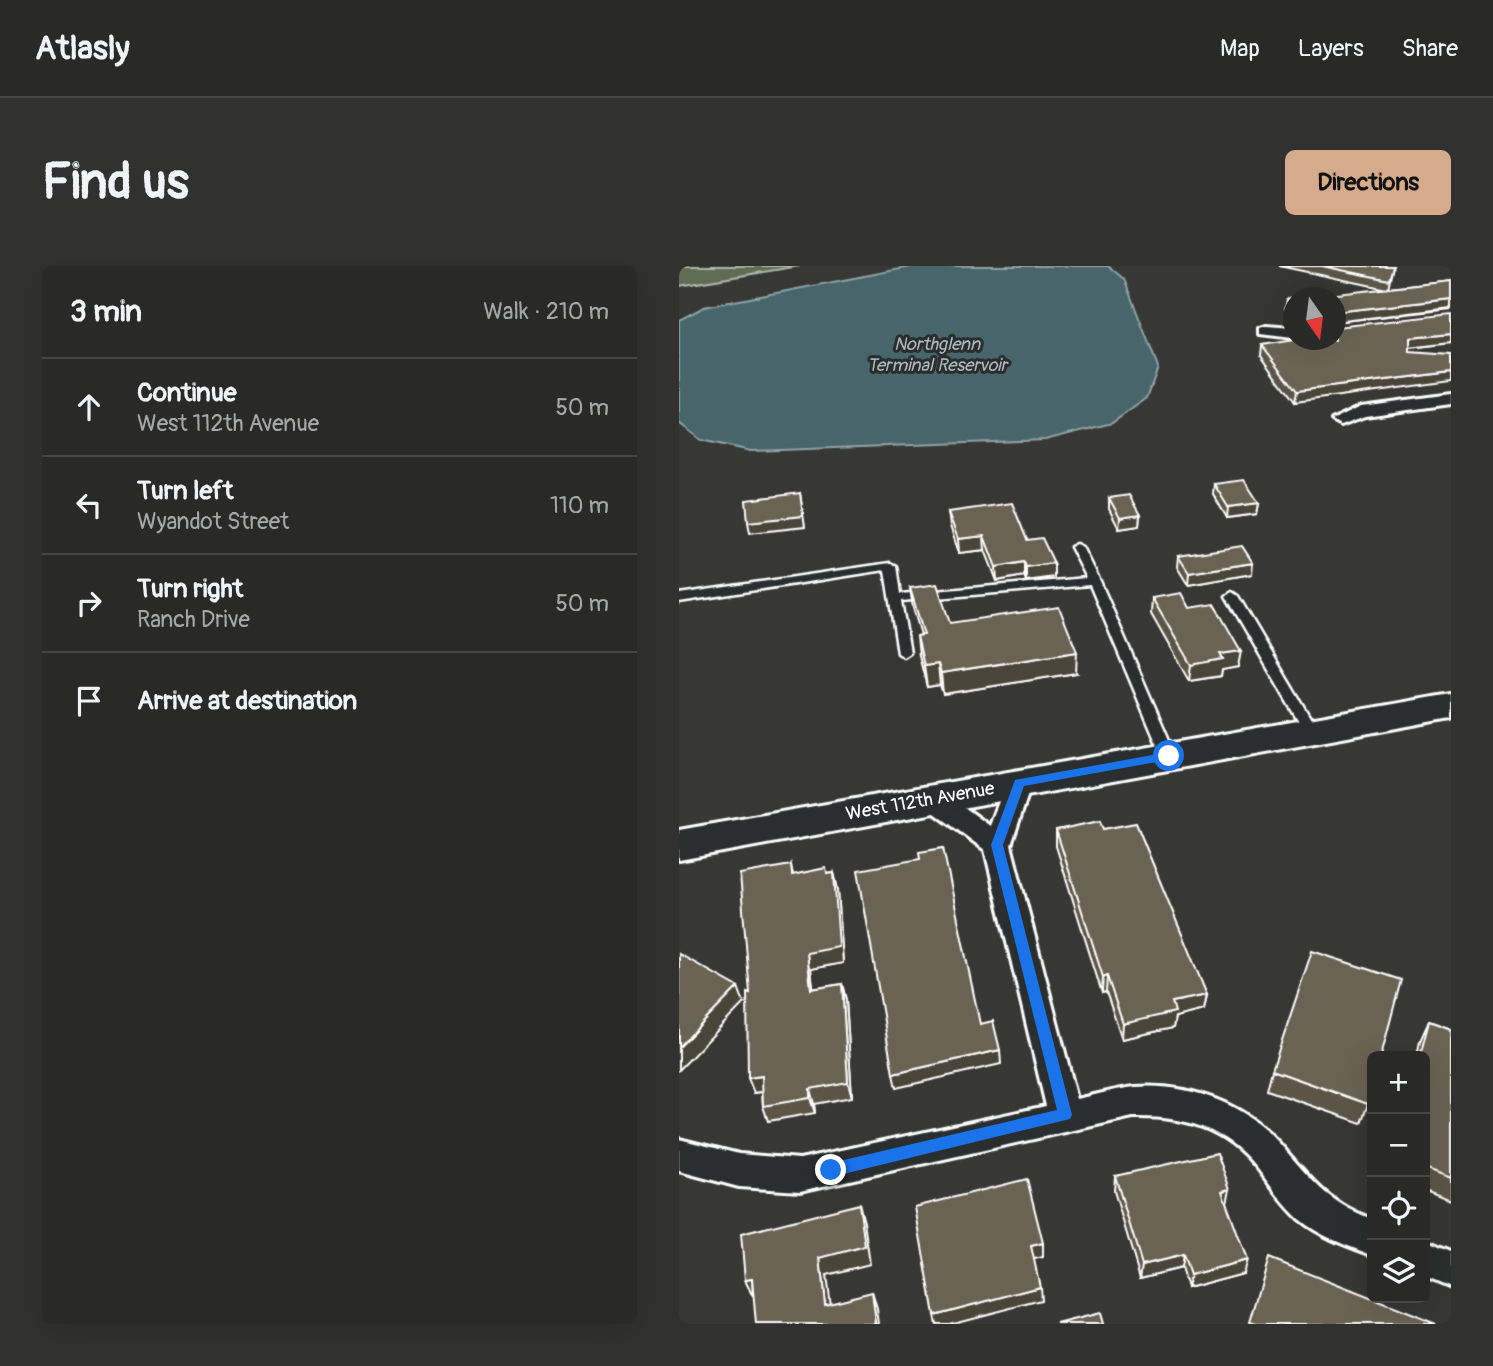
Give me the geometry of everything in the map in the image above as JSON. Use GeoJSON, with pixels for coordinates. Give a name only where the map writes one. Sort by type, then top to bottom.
{"type":"FeatureCollection","features":[{"type":"Feature","properties":{"kind":"main road","name":"West 112th Avenue"},"geometry":{"type":"LineString","coordinates":[[679,845],[1451,706]]}},
{"type":"Feature","properties":{"kind":"street"},"geometry":{"type":"LineString","coordinates":[[1266,331],[1283,332]]}},
{"type":"Feature","properties":{"kind":"street"},"geometry":{"type":"LineString","coordinates":[[1341,420],[1361,411],[1451,399]]}},
{"type":"Feature","properties":{"kind":"street"},"geometry":{"type":"LineString","coordinates":[[1019,782],[997,845],[1065,1115]]}},
{"type":"Feature","properties":{"kind":"street"},"geometry":{"type":"LineString","coordinates":[[933,798],[997,845]]}},
{"type":"Feature","properties":{"kind":"street"},"geometry":{"type":"LineString","coordinates":[[679,1155],[754,1175],[800,1175],[1133,1101],[1167,1101],[1196,1106],[1246,1133],[1307,1202],[1330,1220],[1367,1235]]}},
{"type":"Feature","properties":{"kind":"street"},"geometry":{"type":"LineString","coordinates":[[1430,1260],[1451,1269]]}},
{"type":"Feature","properties":{"kind":"lane"},"geometry":{"type":"LineString","coordinates":[[1077,547],[1169,756]]}},
{"type":"Feature","properties":{"kind":"lane"},"geometry":{"type":"LineString","coordinates":[[679,598],[890,566],[904,653]]}},
{"type":"Feature","properties":{"kind":"lane"},"geometry":{"type":"LineString","coordinates":[[895,598],[1094,581]]}},
{"type":"Feature","properties":{"kind":"lane"},"geometry":{"type":"LineString","coordinates":[[1233,596],[1311,731]]}},
{"type":"Feature","properties":{"kind":"green space"},"geometry":{"type":"Polygon","coordinates":[[[679,266],[800,266],[679,286],[679,266]]]}},
{"type":"Feature","properties":{"kind":"water","name":"Northglenn Terminal Reservoir"},"geometry":{"type":"Polygon","coordinates":[[[916,266],[1108,266],[1124,279],[1158,367],[1147,398],[1112,423],[1045,440],[751,451],[701,440],[679,423],[679,320],[704,307],[916,266]]]}},
{"type":"Feature","properties":{"kind":"building"},"geometry":{"type":"Polygon","coordinates":[[[1322,266],[1393,266],[1389,280],[1322,266]]]}},
{"type":"Feature","properties":{"kind":"building"},"geometry":{"type":"Polygon","coordinates":[[[1451,281],[1451,299],[1346,311],[1346,293],[1451,281]]]}},
{"type":"Feature","properties":{"kind":"building"},"geometry":{"type":"Polygon","coordinates":[[[1451,314],[1451,334],[1410,338],[1410,352],[1451,355],[1451,372],[1297,391],[1262,345],[1283,342],[1283,350],[1346,350],[1346,326],[1451,314]]]}},
{"type":"Feature","properties":{"kind":"building"},"geometry":{"type":"Polygon","coordinates":[[[1244,480],[1259,503],[1228,507],[1214,484],[1244,480]]]}},
{"type":"Feature","properties":{"kind":"building"},"geometry":{"type":"Polygon","coordinates":[[[800,493],[803,516],[748,522],[746,500],[800,493]]]}},
{"type":"Feature","properties":{"kind":"building"},"geometry":{"type":"Polygon","coordinates":[[[1129,495],[1140,515],[1120,518],[1109,498],[1129,495]]]}},
{"type":"Feature","properties":{"kind":"building"},"geometry":{"type":"Polygon","coordinates":[[[1012,503],[1027,540],[1042,538],[1054,563],[1026,567],[1024,562],[996,567],[984,536],[958,539],[948,512],[1012,503]]]}},
{"type":"Feature","properties":{"kind":"building"},"geometry":{"type":"Polygon","coordinates":[[[1242,546],[1253,563],[1189,573],[1178,556],[1242,546]]]}},
{"type":"Feature","properties":{"kind":"building"},"geometry":{"type":"Polygon","coordinates":[[[937,584],[950,623],[1059,607],[1077,652],[941,673],[938,664],[924,666],[917,636],[924,635],[910,588],[937,584]]]}},
{"type":"Feature","properties":{"kind":"building"},"geometry":{"type":"Polygon","coordinates":[[[1181,593],[1189,608],[1214,604],[1241,651],[1220,654],[1223,659],[1191,665],[1152,598],[1181,593]]]}},
{"type":"Feature","properties":{"kind":"building"},"geometry":{"type":"Polygon","coordinates":[[[1100,821],[1103,829],[1136,823],[1207,995],[1172,1002],[1175,1012],[1123,1024],[1107,976],[1103,977],[1056,830],[1100,821]]]}},
{"type":"Feature","properties":{"kind":"building"},"geometry":{"type":"Polygon","coordinates":[[[943,848],[980,1024],[993,1021],[1000,1050],[893,1074],[858,870],[920,859],[919,852],[943,848]]]}},
{"type":"Feature","properties":{"kind":"building"},"geometry":{"type":"Polygon","coordinates":[[[791,865],[792,875],[826,868],[827,874],[834,873],[839,947],[807,953],[811,989],[842,984],[848,1082],[810,1089],[810,1098],[763,1106],[762,1076],[748,1078],[747,992],[750,993],[740,874],[791,865]]]}},
{"type":"Feature","properties":{"kind":"building"},"geometry":{"type":"Polygon","coordinates":[[[1312,951],[1401,980],[1382,1051],[1367,1051],[1367,1104],[1272,1070],[1312,951]]]}},
{"type":"Feature","properties":{"kind":"building"},"geometry":{"type":"Polygon","coordinates":[[[679,954],[738,987],[679,1047],[679,954]]]}},
{"type":"Feature","properties":{"kind":"building"},"geometry":{"type":"Polygon","coordinates":[[[1429,1021],[1451,1029],[1451,1178],[1430,1170],[1430,1051],[1421,1051],[1429,1021]]]}},
{"type":"Feature","properties":{"kind":"building"},"geometry":{"type":"Polygon","coordinates":[[[1217,1153],[1230,1189],[1222,1191],[1247,1260],[1190,1275],[1183,1255],[1142,1265],[1115,1176],[1217,1153]]]}},
{"type":"Feature","properties":{"kind":"building"},"geometry":{"type":"Polygon","coordinates":[[[1027,1179],[1043,1243],[1031,1246],[1040,1287],[934,1315],[915,1207],[1027,1179]]]}},
{"type":"Feature","properties":{"kind":"building"},"geometry":{"type":"Polygon","coordinates":[[[859,1204],[865,1246],[820,1258],[825,1304],[872,1292],[876,1324],[756,1324],[752,1279],[745,1280],[741,1234],[859,1204]]]}},
{"type":"Feature","properties":{"kind":"building"},"geometry":{"type":"Polygon","coordinates":[[[1269,1258],[1367,1297],[1367,1303],[1383,1303],[1436,1324],[1256,1324],[1250,1322],[1269,1258]]]}},
{"type":"Feature","properties":{"kind":"building"},"geometry":{"type":"Polygon","coordinates":[[[1100,1313],[1103,1324],[1057,1324],[1100,1313]]]}},
{"type":"Feature","properties":{"kind":"route"},"geometry":{"type":"LineString","coordinates":[[831,1170],[1065,1115],[997,845],[1002,825],[1019,782],[1169,756]]}}]}
